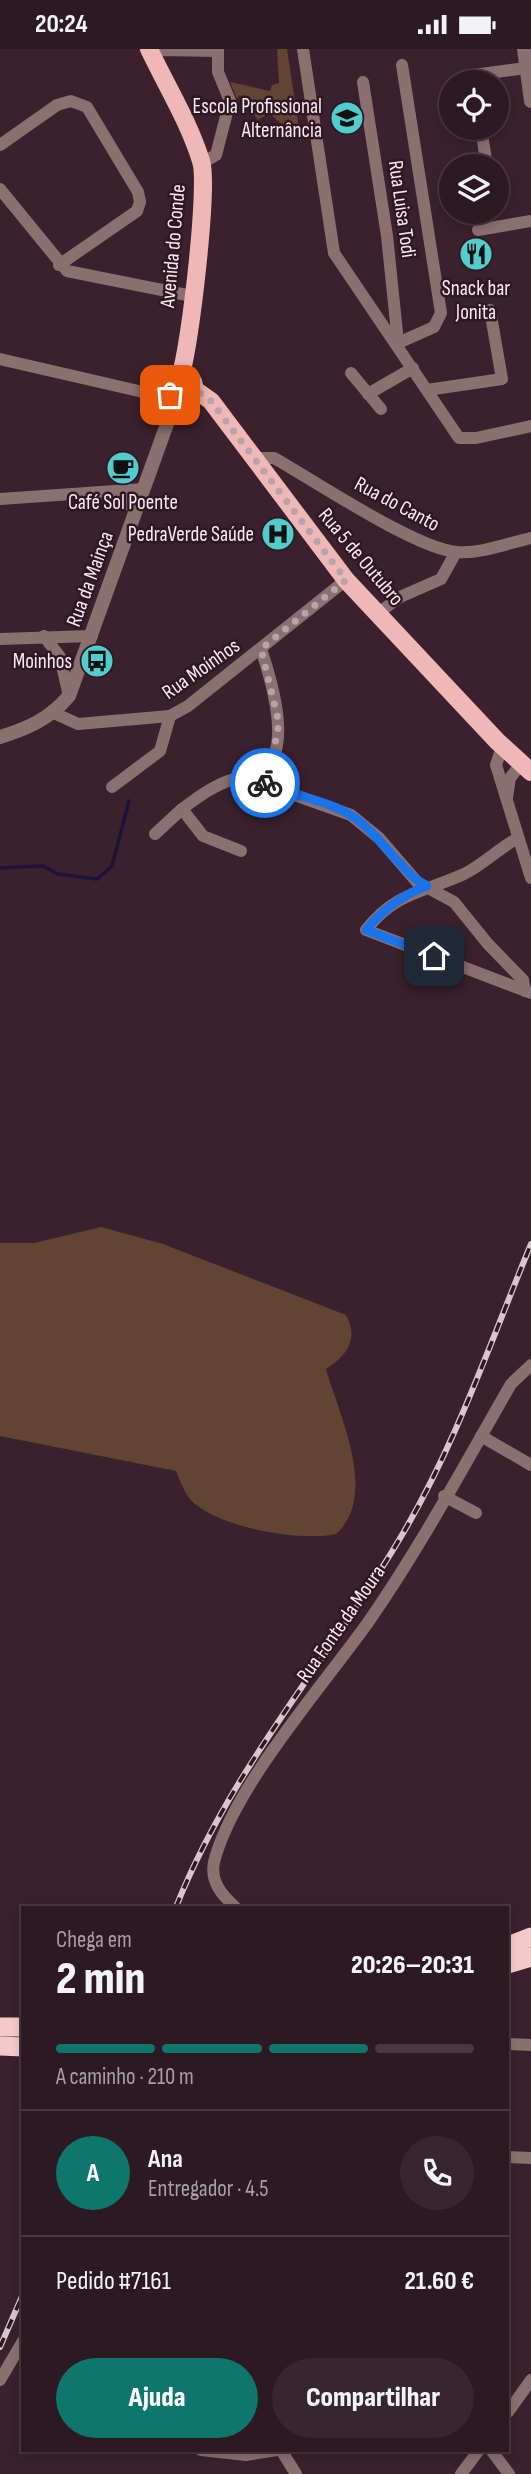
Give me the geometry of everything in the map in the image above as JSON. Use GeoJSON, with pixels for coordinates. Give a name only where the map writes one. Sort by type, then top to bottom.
{"type":"FeatureCollection","features":[{"type":"Feature","properties":{"kind":"highway"},"geometry":{"type":"LineString","coordinates":[[509,1946],[531,1937]]}},
{"type":"Feature","properties":{"kind":"highway"},"geometry":{"type":"LineString","coordinates":[[509,1964],[531,1957]]}},
{"type":"Feature","properties":{"kind":"highway"},"geometry":{"type":"LineString","coordinates":[[0,2027],[21,2027]]}},
{"type":"Feature","properties":{"kind":"highway"},"geometry":{"type":"LineString","coordinates":[[0,2046],[21,2047]]}},
{"type":"Feature","properties":{"kind":"main road","name":"Avenida do Conde"},"geometry":{"type":"LineString","coordinates":[[150,51],[202,163],[192,296],[181,373]]}},
{"type":"Feature","properties":{"kind":"main road"},"geometry":{"type":"LineString","coordinates":[[181,373],[192,380],[194,389],[186,399],[171,394],[170,379],[181,373]]}},
{"type":"Feature","properties":{"kind":"main road","name":"Rua 5 de Outubro"},"geometry":{"type":"LineString","coordinates":[[194,389],[211,401],[346,580],[502,747],[526,768]]}},
{"type":"Feature","properties":{"kind":"street"},"geometry":{"type":"LineString","coordinates":[[303,49],[334,253],[398,343],[459,438],[476,438],[531,426]]}},
{"type":"Feature","properties":{"kind":"street"},"geometry":{"type":"LineString","coordinates":[[524,49],[531,101]]}},
{"type":"Feature","properties":{"kind":"street"},"geometry":{"type":"LineString","coordinates":[[150,51],[217,50],[218,72],[230,101],[216,155],[202,163]]}},
{"type":"Feature","properties":{"kind":"street"},"geometry":{"type":"LineString","coordinates":[[398,343],[434,327],[441,313],[402,65]]}},
{"type":"Feature","properties":{"kind":"street"},"geometry":{"type":"LineString","coordinates":[[509,70],[526,68]]}},
{"type":"Feature","properties":{"kind":"street","name":"Rua Luisa Todi"},"geometry":{"type":"LineString","coordinates":[[363,82],[387,236],[398,343]]}},
{"type":"Feature","properties":{"kind":"street"},"geometry":{"type":"LineString","coordinates":[[0,145],[57,105],[71,101],[87,107],[138,193],[140,202],[136,211],[59,265]]}},
{"type":"Feature","properties":{"kind":"street"},"geometry":{"type":"LineString","coordinates":[[0,189],[59,265],[67,271],[192,296]]}},
{"type":"Feature","properties":{"kind":"street"},"geometry":{"type":"LineString","coordinates":[[478,230],[531,221]]}},
{"type":"Feature","properties":{"kind":"street"},"geometry":{"type":"LineString","coordinates":[[427,390],[502,379],[490,310]]}},
{"type":"Feature","properties":{"kind":"street"},"geometry":{"type":"LineString","coordinates":[[0,359],[143,392],[171,394]]}},
{"type":"Feature","properties":{"kind":"street"},"geometry":{"type":"LineString","coordinates":[[368,394],[413,369]]}},
{"type":"Feature","properties":{"kind":"street"},"geometry":{"type":"LineString","coordinates":[[351,373],[381,409]]}},
{"type":"Feature","properties":{"kind":"street"},"geometry":{"type":"LineString","coordinates":[[143,392],[158,407],[167,425]]}},
{"type":"Feature","properties":{"kind":"street","name":"Rua da Mainça"},"geometry":{"type":"LineString","coordinates":[[0,737],[35,726],[54,713],[69,696],[167,425],[171,394]]}},
{"type":"Feature","properties":{"kind":"street","name":"Rua do Canto"},"geometry":{"type":"LineString","coordinates":[[253,459],[274,458],[425,544],[456,552],[477,551],[531,538]]}},
{"type":"Feature","properties":{"kind":"street"},"geometry":{"type":"LineString","coordinates":[[0,499],[144,489]]}},
{"type":"Feature","properties":{"kind":"street"},"geometry":{"type":"LineString","coordinates":[[107,492],[137,509]]}},
{"type":"Feature","properties":{"kind":"street"},"geometry":{"type":"LineString","coordinates":[[377,614],[400,597],[441,579],[456,552]]}},
{"type":"Feature","properties":{"kind":"street","name":"Rua Moínhos"},"geometry":{"type":"LineString","coordinates":[[54,713],[78,724],[170,716],[188,706],[346,580]]}},
{"type":"Feature","properties":{"kind":"street"},"geometry":{"type":"LineString","coordinates":[[44,636],[60,657],[69,696]]}},
{"type":"Feature","properties":{"kind":"street"},"geometry":{"type":"LineString","coordinates":[[0,639],[92,636]]}},
{"type":"Feature","properties":{"kind":"street"},"geometry":{"type":"LineString","coordinates":[[155,834],[204,792],[233,779],[257,775],[272,759],[279,723],[261,649]]}},
{"type":"Feature","properties":{"kind":"street"},"geometry":{"type":"LineString","coordinates":[[112,787],[160,751],[170,716]]}},
{"type":"Feature","properties":{"kind":"street"},"geometry":{"type":"LineString","coordinates":[[502,747],[496,765],[531,879]]}},
{"type":"Feature","properties":{"kind":"street","name":"Rua 5 de Outubro"},"geometry":{"type":"LineString","coordinates":[[507,797],[510,778],[526,768]]}},
{"type":"Feature","properties":{"kind":"street"},"geometry":{"type":"LineString","coordinates":[[257,775],[262,782],[275,788],[351,815],[379,838],[417,882],[454,902],[488,944],[523,980],[528,992]]}},
{"type":"Feature","properties":{"kind":"street"},"geometry":{"type":"LineString","coordinates":[[182,810],[203,836],[241,851]]}},
{"type":"Feature","properties":{"kind":"street"},"geometry":{"type":"LineString","coordinates":[[518,838],[462,875],[416,890],[376,916],[366,930],[528,992]]}},
{"type":"Feature","properties":{"kind":"street","name":"Rua Fonte da Moura"},"geometry":{"type":"LineString","coordinates":[[234,1906],[216,1886],[213,1866],[242,1801],[275,1749],[400,1574],[511,1384],[525,1380],[531,1365]]}},
{"type":"Feature","properties":{"kind":"street"},"geometry":{"type":"LineString","coordinates":[[481,1436],[531,1465]]}},
{"type":"Feature","properties":{"kind":"street"},"geometry":{"type":"LineString","coordinates":[[444,1496],[476,1513]]}},
{"type":"Feature","properties":{"kind":"street"},"geometry":{"type":"LineString","coordinates":[[520,2044],[531,2034]]}},
{"type":"Feature","properties":{"kind":"street"},"geometry":{"type":"LineString","coordinates":[[509,2157],[531,2158]]}},
{"type":"Feature","properties":{"kind":"street"},"geometry":{"type":"LineString","coordinates":[[0,2380],[21,2344]]}},
{"type":"Feature","properties":{"kind":"street"},"geometry":{"type":"LineString","coordinates":[[509,2410],[531,2380]]}},
{"type":"Feature","properties":{"kind":"street"},"geometry":{"type":"LineString","coordinates":[[219,2452],[247,2455],[266,2452]]}},
{"type":"Feature","properties":{"kind":"street"},"geometry":{"type":"LineString","coordinates":[[280,2452],[296,2474]]}},
{"type":"Feature","properties":{"kind":"street"},"geometry":{"type":"LineString","coordinates":[[461,2474],[478,2452]]}},
{"type":"Feature","properties":{"kind":"street"},"geometry":{"type":"LineString","coordinates":[[492,2452],[509,2474]]}},
{"type":"Feature","properties":{"kind":"shaded area"},"geometry":{"type":"Polygon","coordinates":[[[277,49],[287,49],[301,141],[269,113],[258,120],[239,95],[237,99],[230,82],[270,91],[272,85],[279,83],[277,49]]]}},
{"type":"Feature","properties":{"kind":"shaded area"},"geometry":{"type":"Polygon","coordinates":[[[101,1227],[163,1244],[346,1315],[351,1332],[349,1346],[340,1358],[326,1369],[346,1431],[355,1477],[354,1498],[348,1518],[336,1534],[303,1536],[243,1526],[208,1513],[195,1504],[186,1493],[176,1471],[0,1436],[0,1243],[34,1243],[101,1227]]]}},
{"type":"Feature","properties":{"kind":"waterway"},"geometry":{"type":"LineString","coordinates":[[0,868],[43,866],[58,874],[97,879],[112,866],[129,801]]}},
{"type":"Feature","properties":{"kind":"railway"},"geometry":{"type":"LineString","coordinates":[[176,1906],[198,1857],[251,1763],[370,1586],[419,1505],[455,1432],[531,1244]]}},
{"type":"Feature","properties":{"kind":"railway"},"geometry":{"type":"LineString","coordinates":[[0,2347],[21,2299]]}},
{"type":"Feature","properties":{"kind":"way so far"},"geometry":{"type":"LineString","coordinates":[[170,395],[173,398],[186,399],[194,389],[211,401],[346,580],[261,649],[275,696],[279,723],[278,740],[272,759],[257,775],[265,783]]}},
{"type":"Feature","properties":{"kind":"place","name":"Escola Profissional Alternância"},"geometry":{"type":"Point","coordinates":[347,118]}},
{"type":"Feature","properties":{"kind":"place","name":"Snack bar Jonita"},"geometry":{"type":"Point","coordinates":[476,254]}},
{"type":"Feature","properties":{"kind":"place","name":"Café Sol Poente"},"geometry":{"type":"Point","coordinates":[123,468]}},
{"type":"Feature","properties":{"kind":"place","name":"PedraVerde Saúde"},"geometry":{"type":"Point","coordinates":[278,534]}},
{"type":"Feature","properties":{"kind":"place","name":"Moinhos"},"geometry":{"type":"Point","coordinates":[97,661]}},
{"type":"Feature","properties":{"kind":"route"},"geometry":{"type":"LineString","coordinates":[[265,783],[351,815],[395,854],[417,882],[427,886],[416,890],[376,916],[366,930],[434,956]]}}]}
